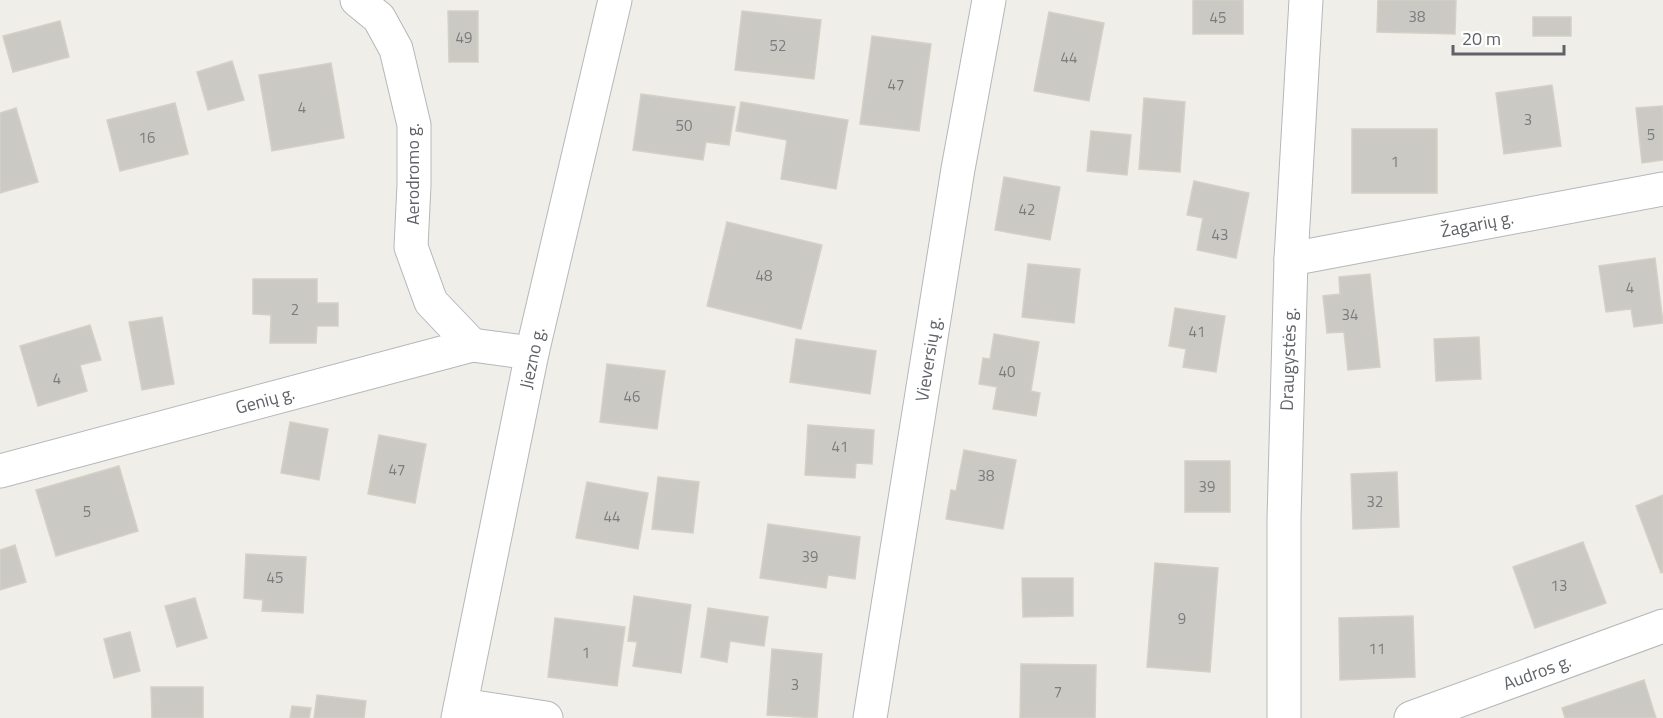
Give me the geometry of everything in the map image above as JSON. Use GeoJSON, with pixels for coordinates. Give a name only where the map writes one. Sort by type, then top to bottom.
{"type":"FeatureCollection","features":[{"type":"Feature","properties":{"kind":"street","name":"Aerodromo g."},"geometry":{"type":"LineString","coordinates":[[357,0],[379,18],[396,49],[414,125],[411,247],[431,302],[472,345]]}},
{"type":"Feature","properties":{"kind":"street","name":"Jiezno g."},"geometry":{"type":"LineString","coordinates":[[460,712],[532,353],[615,0]]}},
{"type":"Feature","properties":{"kind":"street","name":"Vieversių g."},"geometry":{"type":"LineString","coordinates":[[870,718],[958,169],[989,0]]}},
{"type":"Feature","properties":{"kind":"street","name":"Draugystės g."},"geometry":{"type":"LineString","coordinates":[[1284,718],[1284,519],[1291,259],[1306,0]]}},
{"type":"Feature","properties":{"kind":"street","name":"Žagarių g."},"geometry":{"type":"LineString","coordinates":[[1291,259],[1663,189]]}},
{"type":"Feature","properties":{"kind":"street","name":"Genių g."},"geometry":{"type":"LineString","coordinates":[[0,471],[472,345],[532,353]]}},
{"type":"Feature","properties":{"kind":"street","name":"Audros g."},"geometry":{"type":"LineString","coordinates":[[1411,718],[1663,626]]}},
{"type":"Feature","properties":{"kind":"street"},"geometry":{"type":"LineString","coordinates":[[460,712],[546,718]]}},
{"type":"Feature","properties":{"kind":"building"},"geometry":{"type":"Polygon","coordinates":[[[1193,0],[1243,0],[1243,34],[1193,34],[1193,0]]]}},
{"type":"Feature","properties":{"kind":"building"},"geometry":{"type":"Polygon","coordinates":[[[1378,0],[1456,0],[1455,34],[1377,32],[1378,0]]]}},
{"type":"Feature","properties":{"kind":"building"},"geometry":{"type":"Polygon","coordinates":[[[448,11],[478,11],[478,62],[449,62],[448,11]]]}},
{"type":"Feature","properties":{"kind":"building"},"geometry":{"type":"Polygon","coordinates":[[[742,11],[821,20],[814,79],[735,70],[742,11]]]}},
{"type":"Feature","properties":{"kind":"building"},"geometry":{"type":"Polygon","coordinates":[[[1049,12],[1104,23],[1089,101],[1034,91],[1049,12]]]}},
{"type":"Feature","properties":{"kind":"building"},"geometry":{"type":"Polygon","coordinates":[[[1533,17],[1571,17],[1571,36],[1533,36],[1533,17]]]}},
{"type":"Feature","properties":{"kind":"building"},"geometry":{"type":"Polygon","coordinates":[[[60,21],[69,57],[13,72],[3,36],[60,21]]]}},
{"type":"Feature","properties":{"kind":"building"},"geometry":{"type":"Polygon","coordinates":[[[872,36],[931,44],[919,131],[860,124],[872,36]]]}},
{"type":"Feature","properties":{"kind":"building"},"geometry":{"type":"Polygon","coordinates":[[[232,61],[244,100],[208,110],[197,72],[232,61]]]}},
{"type":"Feature","properties":{"kind":"building"},"geometry":{"type":"Polygon","coordinates":[[[331,63],[344,138],[272,151],[259,75],[331,63]]]}},
{"type":"Feature","properties":{"kind":"building"},"geometry":{"type":"Polygon","coordinates":[[[1552,85],[1561,146],[1504,154],[1496,93],[1552,85]]]}},
{"type":"Feature","properties":{"kind":"building"},"geometry":{"type":"Polygon","coordinates":[[[641,94],[735,107],[729,145],[706,142],[703,160],[633,150],[641,94]]]}},
{"type":"Feature","properties":{"kind":"building"},"geometry":{"type":"Polygon","coordinates":[[[1144,98],[1185,102],[1180,172],[1139,169],[1144,98]]]}},
{"type":"Feature","properties":{"kind":"building"},"geometry":{"type":"Polygon","coordinates":[[[741,102],[848,120],[836,189],[781,179],[787,140],[736,131],[741,102]]]}},
{"type":"Feature","properties":{"kind":"building"},"geometry":{"type":"Polygon","coordinates":[[[175,103],[188,154],[120,171],[107,120],[175,103]]]}},
{"type":"Feature","properties":{"kind":"building"},"geometry":{"type":"Polygon","coordinates":[[[1663,106],[1663,160],[1642,163],[1636,108],[1663,106]]]}},
{"type":"Feature","properties":{"kind":"building"},"geometry":{"type":"Polygon","coordinates":[[[16,108],[38,182],[0,193],[0,113],[16,108]]]}},
{"type":"Feature","properties":{"kind":"building"},"geometry":{"type":"Polygon","coordinates":[[[1352,129],[1437,129],[1437,193],[1352,193],[1352,129]]]}},
{"type":"Feature","properties":{"kind":"building"},"geometry":{"type":"Polygon","coordinates":[[[1091,131],[1131,135],[1127,175],[1087,171],[1091,131]]]}},
{"type":"Feature","properties":{"kind":"building"},"geometry":{"type":"Polygon","coordinates":[[[1004,177],[1060,187],[1050,240],[995,230],[1004,177]]]}},
{"type":"Feature","properties":{"kind":"building"},"geometry":{"type":"Polygon","coordinates":[[[1194,181],[1249,193],[1236,258],[1197,250],[1203,218],[1187,215],[1194,181]]]}},
{"type":"Feature","properties":{"kind":"building"},"geometry":{"type":"Polygon","coordinates":[[[727,222],[822,245],[801,329],[707,306],[727,222]]]}},
{"type":"Feature","properties":{"kind":"building"},"geometry":{"type":"Polygon","coordinates":[[[1655,258],[1663,323],[1634,327],[1631,309],[1606,312],[1599,266],[1655,258]]]}},
{"type":"Feature","properties":{"kind":"building"},"geometry":{"type":"Polygon","coordinates":[[[1028,264],[1080,269],[1074,323],[1022,317],[1028,264]]]}},
{"type":"Feature","properties":{"kind":"building"},"geometry":{"type":"Polygon","coordinates":[[[1370,274],[1380,367],[1348,370],[1344,332],[1327,333],[1323,296],[1340,294],[1339,277],[1370,274]]]}},
{"type":"Feature","properties":{"kind":"building"},"geometry":{"type":"Polygon","coordinates":[[[253,279],[317,279],[317,303],[338,303],[338,326],[317,326],[316,343],[270,343],[271,315],[253,314],[253,279]]]}},
{"type":"Feature","properties":{"kind":"building"},"geometry":{"type":"Polygon","coordinates":[[[1175,308],[1225,316],[1216,372],[1183,367],[1186,349],[1169,346],[1175,308]]]}},
{"type":"Feature","properties":{"kind":"building"},"geometry":{"type":"Polygon","coordinates":[[[162,317],[174,384],[142,390],[129,322],[162,317]]]}},
{"type":"Feature","properties":{"kind":"building"},"geometry":{"type":"Polygon","coordinates":[[[90,325],[101,360],[80,365],[87,391],[38,406],[20,346],[90,325]]]}},
{"type":"Feature","properties":{"kind":"building"},"geometry":{"type":"Polygon","coordinates":[[[994,334],[1039,342],[1031,391],[1040,393],[1036,416],[993,409],[997,387],[979,384],[983,358],[990,359],[994,334]]]}},
{"type":"Feature","properties":{"kind":"building"},"geometry":{"type":"Polygon","coordinates":[[[1479,337],[1481,379],[1436,381],[1434,339],[1479,337]]]}},
{"type":"Feature","properties":{"kind":"building"},"geometry":{"type":"Polygon","coordinates":[[[796,339],[876,351],[870,394],[790,382],[796,339]]]}},
{"type":"Feature","properties":{"kind":"building"},"geometry":{"type":"Polygon","coordinates":[[[607,364],[665,371],[657,429],[600,422],[607,364]]]}},
{"type":"Feature","properties":{"kind":"building"},"geometry":{"type":"Polygon","coordinates":[[[290,422],[328,429],[319,480],[281,473],[290,422]]]}},
{"type":"Feature","properties":{"kind":"building"},"geometry":{"type":"Polygon","coordinates":[[[808,425],[874,430],[872,464],[856,463],[855,478],[805,475],[808,425]]]}},
{"type":"Feature","properties":{"kind":"building"},"geometry":{"type":"Polygon","coordinates":[[[379,435],[426,444],[415,503],[368,494],[379,435]]]}},
{"type":"Feature","properties":{"kind":"building"},"geometry":{"type":"Polygon","coordinates":[[[964,450],[1016,460],[1003,529],[946,519],[951,490],[956,491],[964,450]]]}},
{"type":"Feature","properties":{"kind":"building"},"geometry":{"type":"Polygon","coordinates":[[[1185,461],[1230,461],[1230,512],[1185,512],[1185,461]]]}},
{"type":"Feature","properties":{"kind":"building"},"geometry":{"type":"Polygon","coordinates":[[[119,466],[138,531],[56,556],[36,490],[119,466]]]}},
{"type":"Feature","properties":{"kind":"building"},"geometry":{"type":"Polygon","coordinates":[[[1397,472],[1399,527],[1353,529],[1351,474],[1397,472]]]}},
{"type":"Feature","properties":{"kind":"building"},"geometry":{"type":"Polygon","coordinates":[[[658,477],[699,482],[693,533],[652,529],[658,477]]]}},
{"type":"Feature","properties":{"kind":"building"},"geometry":{"type":"Polygon","coordinates":[[[587,482],[648,493],[638,549],[576,538],[587,482]]]}},
{"type":"Feature","properties":{"kind":"building"},"geometry":{"type":"Polygon","coordinates":[[[1663,495],[1663,572],[1661,573],[1636,506],[1663,495]]]}},
{"type":"Feature","properties":{"kind":"building"},"geometry":{"type":"Polygon","coordinates":[[[768,524],[860,537],[855,579],[828,575],[826,588],[760,578],[768,524]]]}},
{"type":"Feature","properties":{"kind":"building"},"geometry":{"type":"Polygon","coordinates":[[[1583,542],[1606,603],[1535,628],[1513,567],[1583,542]]]}},
{"type":"Feature","properties":{"kind":"building"},"geometry":{"type":"Polygon","coordinates":[[[15,545],[26,582],[0,590],[0,550],[15,545]]]}},
{"type":"Feature","properties":{"kind":"building"},"geometry":{"type":"Polygon","coordinates":[[[246,554],[306,557],[303,613],[262,611],[263,600],[244,598],[246,554]]]}},
{"type":"Feature","properties":{"kind":"building"},"geometry":{"type":"Polygon","coordinates":[[[1155,563],[1218,568],[1210,672],[1147,667],[1155,563]]]}},
{"type":"Feature","properties":{"kind":"building"},"geometry":{"type":"Polygon","coordinates":[[[1022,578],[1073,578],[1073,616],[1023,617],[1022,578]]]}},
{"type":"Feature","properties":{"kind":"building"},"geometry":{"type":"Polygon","coordinates":[[[634,596],[691,605],[681,673],[633,666],[637,642],[628,641],[634,596]]]}},
{"type":"Feature","properties":{"kind":"building"},"geometry":{"type":"Polygon","coordinates":[[[195,598],[207,638],[177,647],[165,606],[195,598]]]}},
{"type":"Feature","properties":{"kind":"building"},"geometry":{"type":"Polygon","coordinates":[[[708,608],[768,617],[764,646],[730,641],[727,662],[701,657],[708,608]]]}},
{"type":"Feature","properties":{"kind":"building"},"geometry":{"type":"Polygon","coordinates":[[[1413,616],[1415,677],[1340,680],[1339,618],[1413,616]]]}},
{"type":"Feature","properties":{"kind":"building"},"geometry":{"type":"Polygon","coordinates":[[[555,618],[625,627],[617,686],[548,677],[555,618]]]}},
{"type":"Feature","properties":{"kind":"building"},"geometry":{"type":"Polygon","coordinates":[[[130,632],[140,671],[114,678],[104,639],[130,632]]]}},
{"type":"Feature","properties":{"kind":"building"},"geometry":{"type":"Polygon","coordinates":[[[772,649],[822,654],[817,718],[767,715],[772,649]]]}},
{"type":"Feature","properties":{"kind":"building"},"geometry":{"type":"Polygon","coordinates":[[[1021,664],[1096,665],[1095,718],[1020,718],[1021,664]]]}},
{"type":"Feature","properties":{"kind":"building"},"geometry":{"type":"Polygon","coordinates":[[[1644,680],[1656,718],[1565,718],[1562,708],[1644,680]]]}},
{"type":"Feature","properties":{"kind":"building"},"geometry":{"type":"Polygon","coordinates":[[[151,687],[203,687],[203,718],[152,718],[151,687]]]}},
{"type":"Feature","properties":{"kind":"building"},"geometry":{"type":"Polygon","coordinates":[[[317,695],[366,701],[364,718],[314,718],[317,695]]]}},
{"type":"Feature","properties":{"kind":"building"},"geometry":{"type":"Polygon","coordinates":[[[292,706],[311,708],[309,718],[290,718],[292,706]]]}}]}
